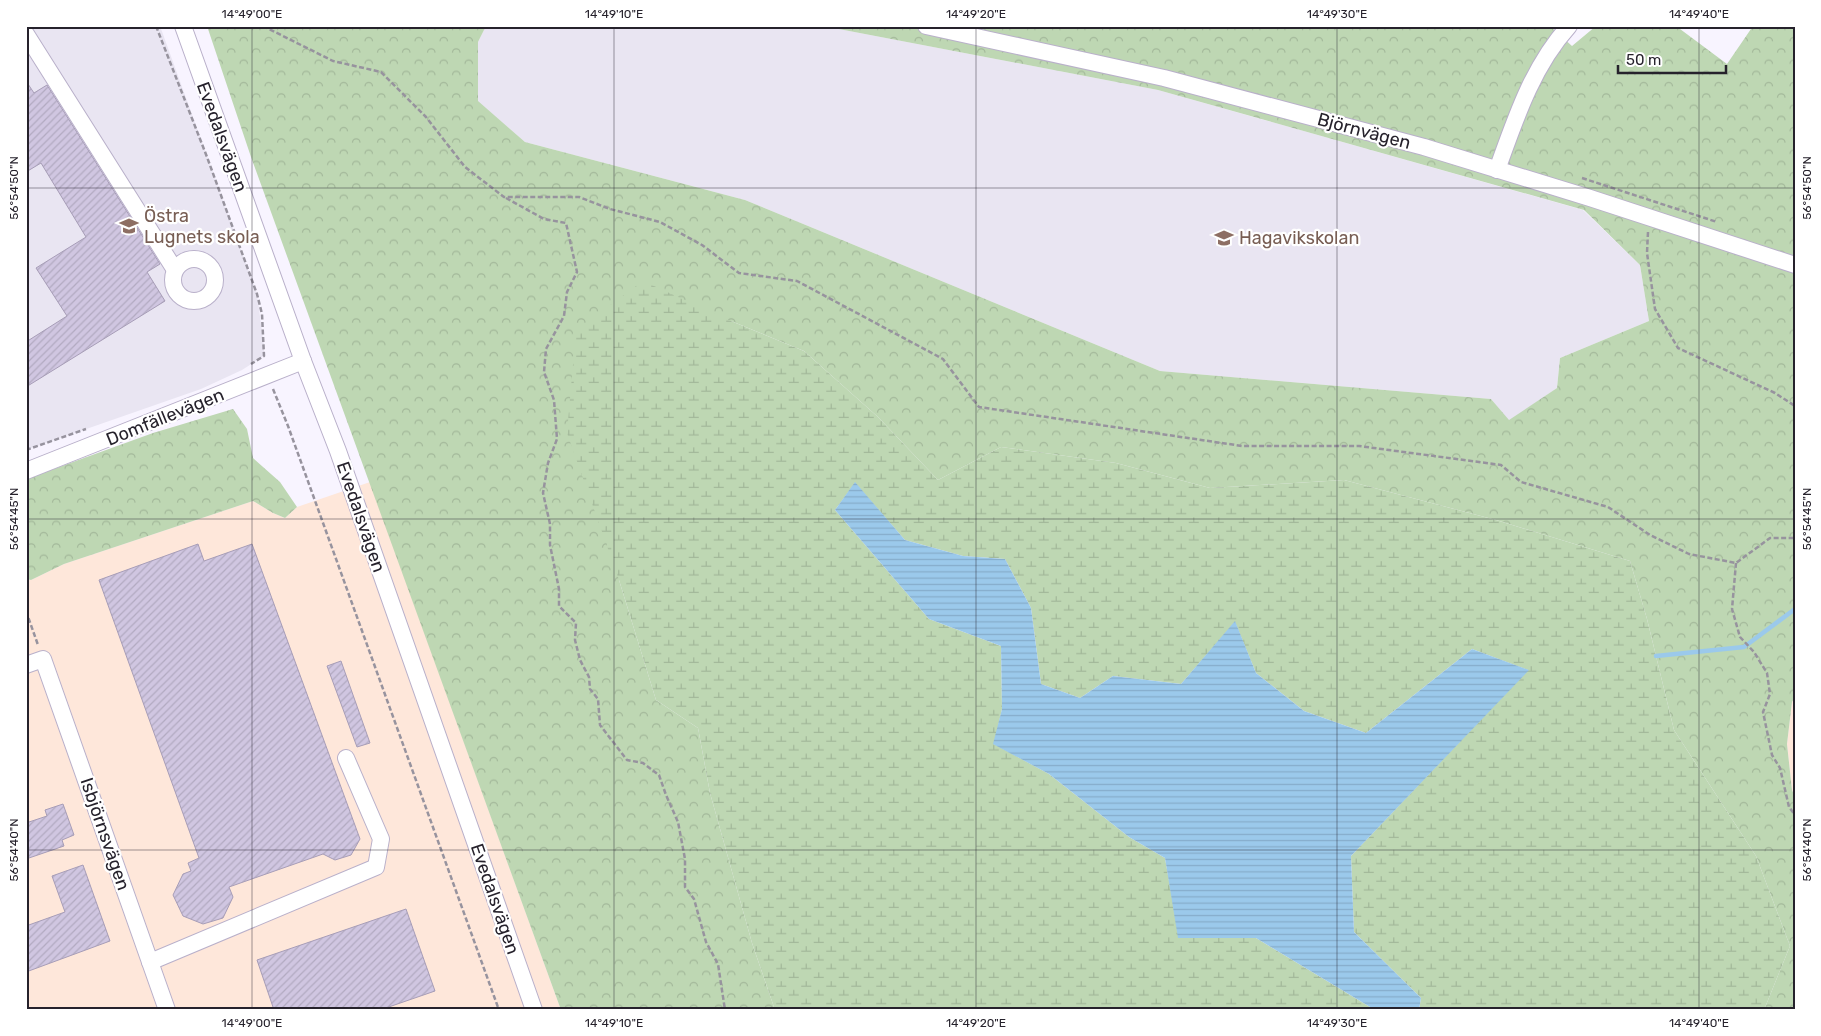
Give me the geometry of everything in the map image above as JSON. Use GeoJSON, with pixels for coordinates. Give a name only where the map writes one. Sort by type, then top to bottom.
{"type":"FeatureCollection","features":[{"type":"Feature","properties":{"kind":"street","name":"Evedalsvägen"},"geometry":{"type":"LineString","coordinates":[[183,26],[303,361],[338,451],[534,1010]]}},
{"type":"Feature","properties":{"kind":"street","name":"Björnvägen"},"geometry":{"type":"LineString","coordinates":[[926,26],[1164,78],[1424,147],[1590,198],[1652,220],[1795,265]]}},
{"type":"Feature","properties":{"kind":"street"},"geometry":{"type":"LineString","coordinates":[[1497,170],[1524,98],[1541,63],[1570,26]]}},
{"type":"Feature","properties":{"kind":"street"},"geometry":{"type":"LineString","coordinates":[[26,34],[175,270]]}},
{"type":"Feature","properties":{"kind":"street","name":"Domfällevägen"},"geometry":{"type":"LineString","coordinates":[[26,471],[303,361]]}},
{"type":"Feature","properties":{"kind":"street"},"geometry":{"type":"LineString","coordinates":[[26,665],[42,659]]}},
{"type":"Feature","properties":{"kind":"street","name":"Isbjörnsvägen"},"geometry":{"type":"LineString","coordinates":[[42,659],[167,1010]]}},
{"type":"Feature","properties":{"kind":"street"},"geometry":{"type":"LineString","coordinates":[[150,962],[376,867],[381,839],[346,758]]}},
{"type":"Feature","properties":{"kind":"path"},"geometry":{"type":"LineString","coordinates":[[156,26],[257,294],[262,314],[264,356],[268,376],[288,426],[499,1010]]}},
{"type":"Feature","properties":{"kind":"path"},"geometry":{"type":"LineString","coordinates":[[263,26],[334,61],[381,72],[426,116],[465,167],[504,198],[544,219],[566,223],[577,272],[567,292],[564,316],[546,349],[544,372],[554,400],[557,439],[548,463],[543,493],[550,524],[550,545],[559,589],[559,606],[576,623],[575,640],[580,660],[589,677],[590,689],[598,699],[600,725],[627,760],[643,763],[659,775],[678,822],[685,858],[685,887],[694,899],[706,942],[718,964],[724,1010]]}},
{"type":"Feature","properties":{"kind":"path"},"geometry":{"type":"LineString","coordinates":[[504,198],[579,198],[610,209],[660,222],[702,245],[739,273],[797,281],[942,359],[979,407],[1242,446],[1359,446],[1502,465],[1521,482],[1608,507],[1650,535],[1689,554],[1736,563],[1770,538],[1795,538]]}},
{"type":"Feature","properties":{"kind":"path"},"geometry":{"type":"LineString","coordinates":[[1658,202],[1648,232],[1647,253],[1655,309],[1678,348],[1775,393],[1795,406]]}},
{"type":"Feature","properties":{"kind":"path"},"geometry":{"type":"LineString","coordinates":[[249,366],[264,356]]}},
{"type":"Feature","properties":{"kind":"path"},"geometry":{"type":"LineString","coordinates":[[26,450],[91,428]]}},
{"type":"Feature","properties":{"kind":"path"},"geometry":{"type":"LineString","coordinates":[[1736,563],[1732,609],[1740,637],[1754,652],[1767,673],[1770,694],[1763,712],[1772,754],[1780,768],[1789,807],[1795,815]]}},
{"type":"Feature","properties":{"kind":"path"},"geometry":{"type":"LineString","coordinates":[[26,611],[42,659]]}},
{"type":"Feature","properties":{"kind":"shaded area","name":"Östra Lugnets skola"},"geometry":{"type":"Polygon","coordinates":[[[26,26],[160,26],[257,294],[264,356],[242,370],[201,389],[26,450],[26,26]]]}},
{"type":"Feature","properties":{"kind":"shaded area","name":"Hagavikskolan"},"geometry":{"type":"Polygon","coordinates":[[[486,26],[823,26],[1158,90],[1583,210],[1640,265],[1649,321],[1560,358],[1557,388],[1509,421],[1491,399],[1160,371],[745,200],[525,142],[478,102],[478,42],[486,26]]]}},
{"type":"Feature","properties":{"kind":"shaded area"},"geometry":{"type":"Polygon","coordinates":[[[370,482],[561,1010],[26,1010],[26,579],[31,580],[64,564],[253,501],[285,518],[297,507],[370,482]]]}},
{"type":"Feature","properties":{"kind":"shaded area"},"geometry":{"type":"Polygon","coordinates":[[[1795,697],[1795,797],[1792,790],[1787,744],[1792,702],[1795,697]]]}},
{"type":"Feature","properties":{"kind":"green space"},"geometry":{"type":"Polygon","coordinates":[[[207,26],[486,26],[478,42],[478,101],[525,142],[745,200],[1160,371],[1491,399],[1509,420],[1557,388],[1560,358],[1649,321],[1640,265],[1584,210],[1158,90],[823,26],[1550,26],[1572,46],[1596,26],[1676,26],[1727,64],[1753,26],[1795,26],[1795,697],[1792,702],[1787,744],[1792,790],[1795,797],[1795,1010],[1764,1010],[1790,946],[1756,856],[1674,730],[1647,619],[1630,561],[1496,520],[1344,480],[1210,488],[1116,463],[1001,447],[938,480],[878,417],[804,351],[731,321],[619,580],[656,700],[698,728],[710,793],[752,943],[775,1010],[561,1010],[251,157],[207,26]]]}},
{"type":"Feature","properties":{"kind":"green space"},"geometry":{"type":"Polygon","coordinates":[[[643,281],[731,321],[804,351],[878,417],[938,480],[1001,447],[1116,463],[1210,488],[1344,480],[1496,520],[1630,561],[1647,619],[1674,730],[1756,856],[1790,946],[1764,1010],[1419,1010],[1421,998],[1354,932],[1351,856],[1528,670],[1472,649],[1366,733],[1304,711],[1256,673],[1235,622],[1181,684],[1113,676],[1080,698],[1041,684],[1031,608],[1005,559],[963,556],[905,540],[855,483],[835,510],[929,619],[1001,646],[1002,709],[994,744],[1049,774],[1129,837],[1165,858],[1179,938],[1256,938],[1375,1010],[775,1010],[752,943],[710,793],[698,728],[656,700],[619,580],[567,433],[576,330],[643,281]]]}},
{"type":"Feature","properties":{"kind":"green space"},"geometry":{"type":"Polygon","coordinates":[[[233,409],[247,429],[253,458],[280,482],[297,507],[285,518],[253,501],[64,564],[31,580],[26,579],[26,479],[153,433],[233,409]]]}},
{"type":"Feature","properties":{"kind":"water"},"geometry":{"type":"Polygon","coordinates":[[[855,482],[905,540],[963,556],[1005,559],[1031,608],[1041,684],[1080,698],[1113,676],[1181,684],[1235,621],[1256,673],[1304,711],[1366,733],[1472,649],[1529,670],[1351,856],[1354,932],[1421,998],[1419,1010],[1375,1010],[1256,938],[1178,938],[1165,858],[1129,837],[1049,774],[993,744],[1002,709],[1001,646],[929,619],[835,510],[855,482]]]}},
{"type":"Feature","properties":{"kind":"building"},"geometry":{"type":"Polygon","coordinates":[[[26,81],[34,93],[47,85],[160,264],[147,272],[165,301],[26,387],[26,342],[67,316],[36,268],[86,237],[41,163],[26,172],[26,81]]]}},
{"type":"Feature","properties":{"kind":"building"},"geometry":{"type":"Polygon","coordinates":[[[198,544],[204,561],[252,544],[360,839],[351,855],[335,860],[323,854],[229,887],[233,897],[223,918],[203,924],[183,916],[173,895],[183,874],[191,871],[188,863],[199,858],[99,580],[198,544]]]}},
{"type":"Feature","properties":{"kind":"building"},"geometry":{"type":"Polygon","coordinates":[[[341,661],[370,743],[357,747],[327,666],[341,661]]]}},
{"type":"Feature","properties":{"kind":"building"},"geometry":{"type":"Polygon","coordinates":[[[63,804],[74,835],[62,840],[64,846],[26,859],[26,823],[47,816],[45,810],[63,804]]]}},
{"type":"Feature","properties":{"kind":"building"},"geometry":{"type":"Polygon","coordinates":[[[83,865],[110,941],[26,972],[26,926],[65,912],[52,876],[83,865]]]}},
{"type":"Feature","properties":{"kind":"building"},"geometry":{"type":"Polygon","coordinates":[[[406,909],[435,991],[380,1010],[274,1010],[257,960],[406,909]]]}},
{"type":"Feature","properties":{"kind":"waterway"},"geometry":{"type":"LineString","coordinates":[[1656,656],[1744,647],[1795,609]]}},
{"type":"Feature","properties":{"kind":"place","name":"Östra Lugnets skola"},"geometry":{"type":"Point","coordinates":[129,226]}},
{"type":"Feature","properties":{"kind":"place","name":"Hagavikskolan"},"geometry":{"type":"Point","coordinates":[1224,238]}}]}
